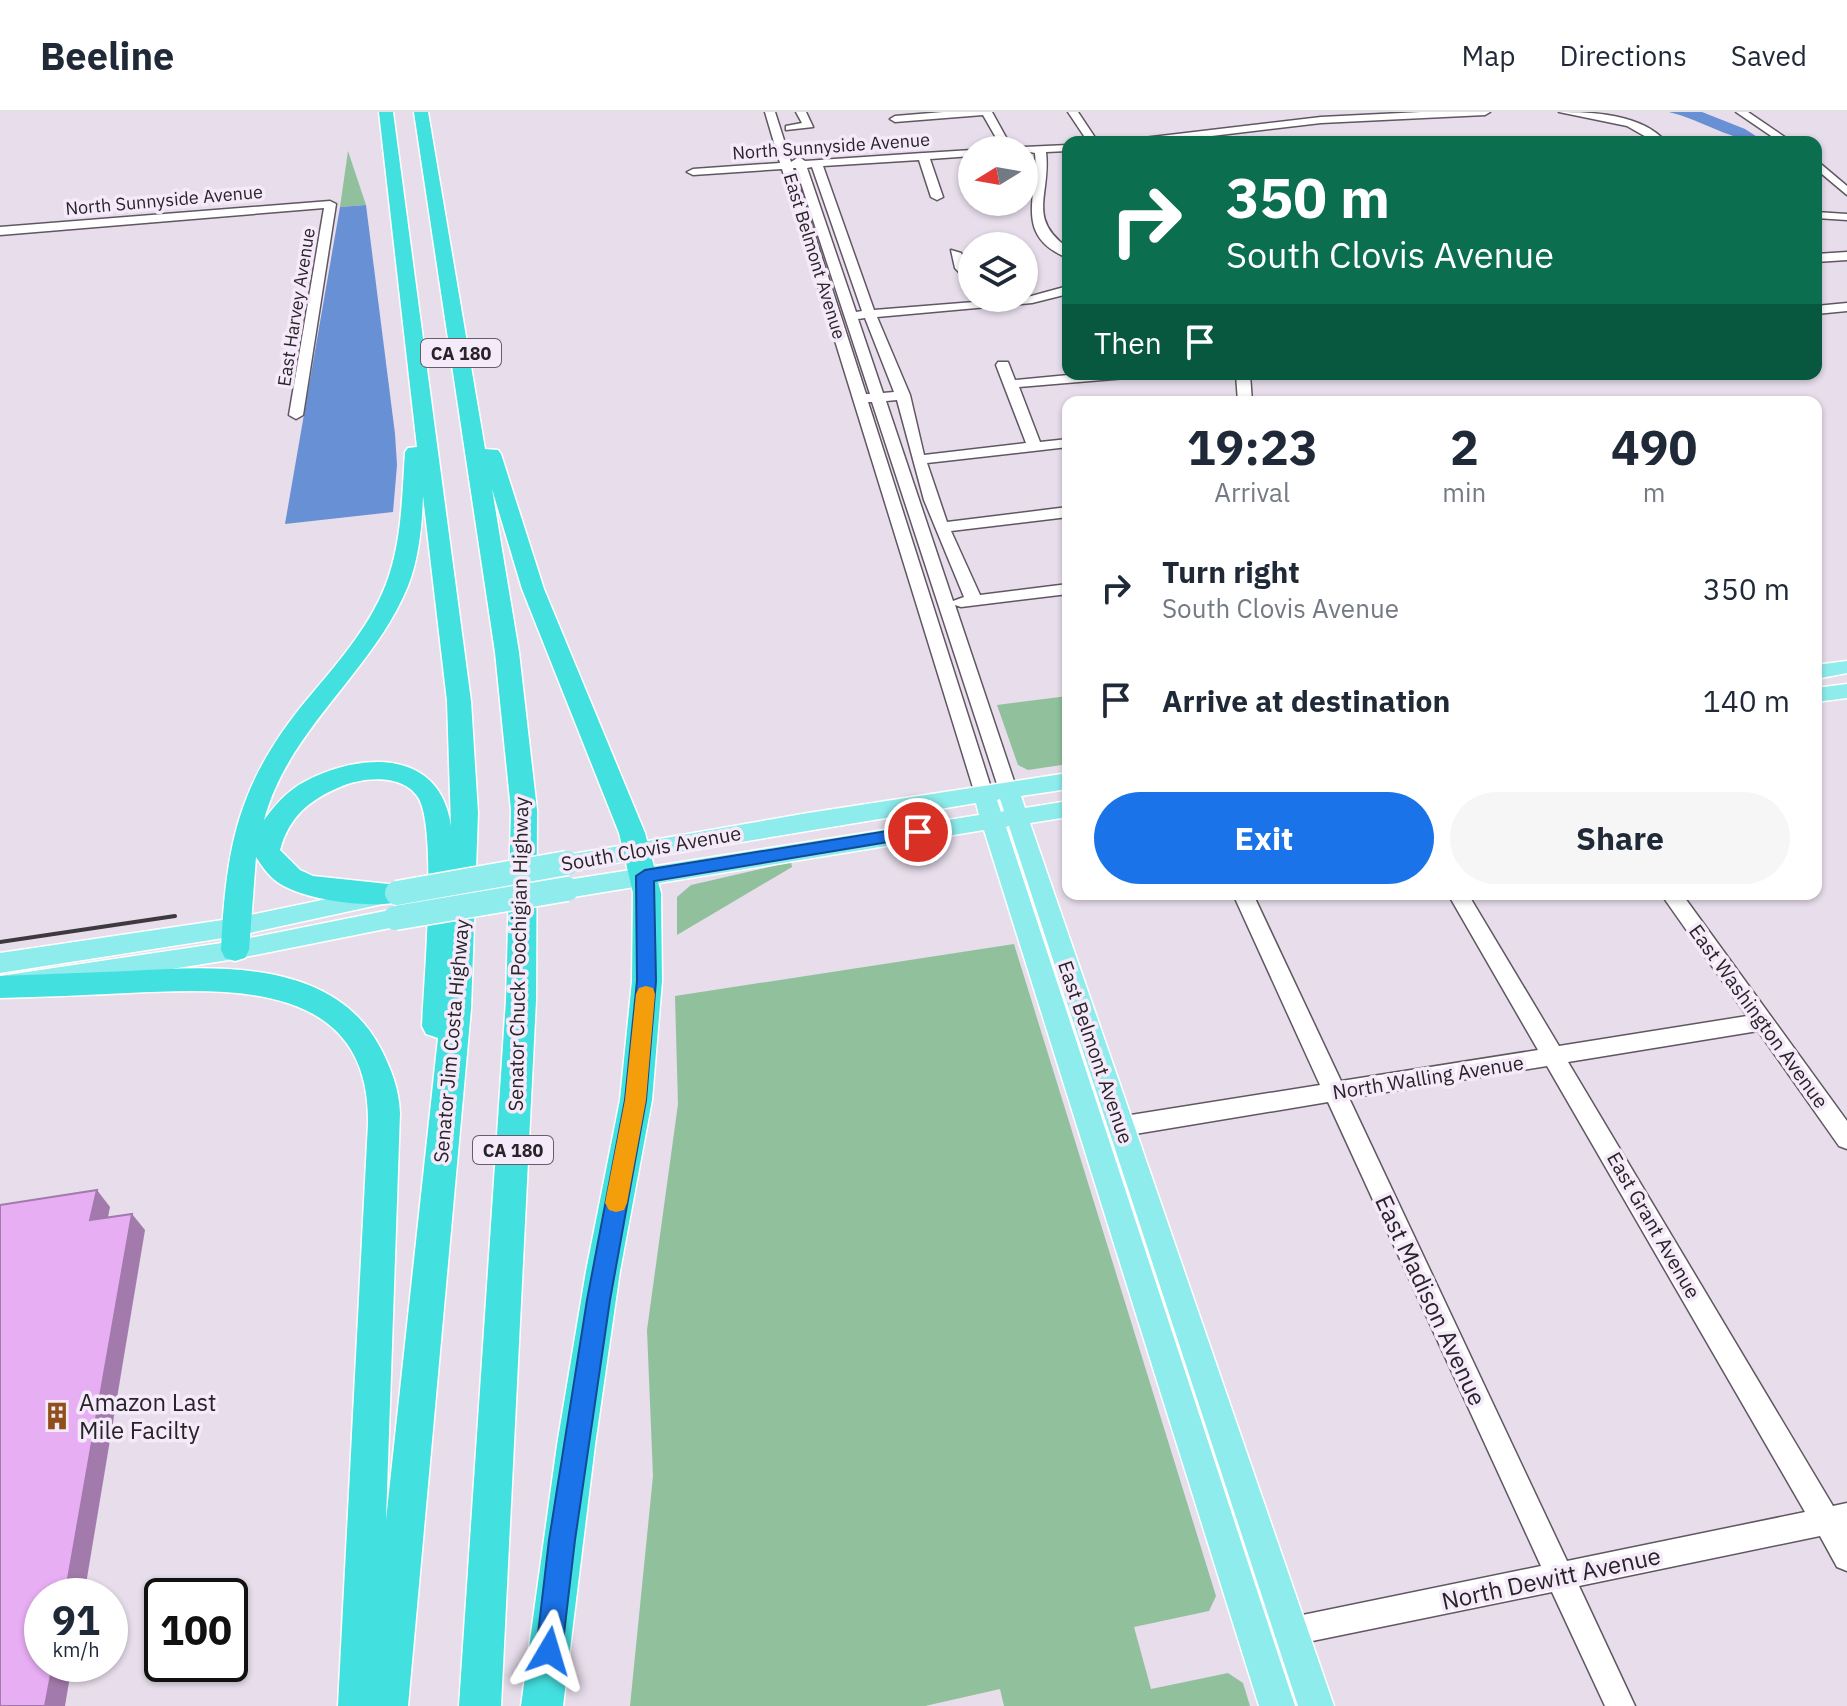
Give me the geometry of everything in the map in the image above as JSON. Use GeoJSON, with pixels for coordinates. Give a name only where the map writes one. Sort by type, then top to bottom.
{"type":"FeatureCollection","features":[{"type":"Feature","properties":{"kind":"highway","name":"CA 180"},"geometry":{"type":"LineString","coordinates":[[386,112],[419,376]]}},
{"type":"Feature","properties":{"kind":"highway","name":"Senator Chuck Poochigian Highway"},"geometry":{"type":"LineString","coordinates":[[421,112],[514,697],[524,810],[521,1000],[480,1706]]}},
{"type":"Feature","properties":{"kind":"highway"},"geometry":{"type":"LineString","coordinates":[[464,368],[533,589],[641,863],[647,981],[636,1100],[603,1271],[578,1430],[542,1706]]}},
{"type":"Feature","properties":{"kind":"highway"},"geometry":{"type":"LineString","coordinates":[[235,939],[246,830],[259,792],[285,746],[366,641],[397,584],[410,533],[419,376]]}},
{"type":"Feature","properties":{"kind":"highway","name":"Senator Jim Costa Highway"},"geometry":{"type":"LineString","coordinates":[[387,1706],[459,967],[465,813],[459,701],[419,376]]}},
{"type":"Feature","properties":{"kind":"highway"},"geometry":{"type":"LineString","coordinates":[[396,906],[288,876],[266,851],[271,825],[286,806],[308,789],[352,774],[382,773],[406,777],[426,788],[432,797],[438,823],[440,857],[433,1243]]}},
{"type":"Feature","properties":{"kind":"highway"},"geometry":{"type":"LineString","coordinates":[[0,986],[207,978],[269,982],[305,996],[335,1014],[371,1056],[383,1092],[383,1153],[359,1706]]}},
{"type":"Feature","properties":{"kind":"main road"},"geometry":{"type":"LineString","coordinates":[[1822,671],[1847,667]]}},
{"type":"Feature","properties":{"kind":"main road"},"geometry":{"type":"LineString","coordinates":[[1822,694],[1847,691]]}},
{"type":"Feature","properties":{"kind":"main road","name":"South Clovis Avenue"},"geometry":{"type":"LineString","coordinates":[[396,906],[567,889],[641,863],[984,794],[1062,782]]}},
{"type":"Feature","properties":{"kind":"main road","name":"East Belmont Avenue"},"geometry":{"type":"LineString","coordinates":[[1004,818],[1008,790]]}},
{"type":"Feature","properties":{"kind":"main road","name":"East Belmont Avenue"},"geometry":{"type":"LineString","coordinates":[[984,794],[1004,818],[1107,1129],[1316,1706]]}},
{"type":"Feature","properties":{"kind":"main road","name":"South Clovis Avenue"},"geometry":{"type":"LineString","coordinates":[[0,986],[396,906],[567,863],[641,863],[1062,810]]}},
{"type":"Feature","properties":{"kind":"main road","name":"South Clovis Avenue"},"geometry":{"type":"LineString","coordinates":[[0,963],[87,951],[235,939]]}},
{"type":"Feature","properties":{"kind":"main road"},"geometry":{"type":"LineString","coordinates":[[0,973],[87,951]]}},
{"type":"Feature","properties":{"kind":"main road","name":"East Belmont Avenue"},"geometry":{"type":"LineString","coordinates":[[1107,1129],[1277,1706]]}},
{"type":"Feature","properties":{"kind":"street","name":"East Belmont Avenue"},"geometry":{"type":"LineString","coordinates":[[770,112],[802,166],[870,314],[885,358],[903,395],[908,427],[942,527],[974,600]]}},
{"type":"Feature","properties":{"kind":"street","name":"East Belmont Avenue"},"geometry":{"type":"LineString","coordinates":[[784,112],[851,316],[869,398],[948,604],[1008,790]]}},
{"type":"Feature","properties":{"kind":"street"},"geometry":{"type":"LineString","coordinates":[[790,128],[809,125],[801,112]]}},
{"type":"Feature","properties":{"kind":"street"},"geometry":{"type":"LineString","coordinates":[[895,119],[981,112]]}},
{"type":"Feature","properties":{"kind":"street"},"geometry":{"type":"LineString","coordinates":[[987,112],[1000,136]]}},
{"type":"Feature","properties":{"kind":"street"},"geometry":{"type":"LineString","coordinates":[[1073,112],[1089,136]]}},
{"type":"Feature","properties":{"kind":"street"},"geometry":{"type":"LineString","coordinates":[[1189,136],[1367,116],[1485,112]]}},
{"type":"Feature","properties":{"kind":"street"},"geometry":{"type":"LineString","coordinates":[[1564,112],[1642,128],[1656,136]]}},
{"type":"Feature","properties":{"kind":"street"},"geometry":{"type":"LineString","coordinates":[[1741,112],[1778,136]]}},
{"type":"Feature","properties":{"kind":"street"},"geometry":{"type":"LineString","coordinates":[[1750,112],[1772,128],[1774,133]]}},
{"type":"Feature","properties":{"kind":"street"},"geometry":{"type":"LineString","coordinates":[[1280,124],[1281,136]]}},
{"type":"Feature","properties":{"kind":"street"},"geometry":{"type":"LineString","coordinates":[[1267,126],[1268,136]]}},
{"type":"Feature","properties":{"kind":"street"},"geometry":{"type":"LineString","coordinates":[[1062,148],[1040,149],[1034,212],[1043,232],[1062,249]]}},
{"type":"Feature","properties":{"kind":"street","name":"North Sunnyside Avenue"},"geometry":{"type":"LineString","coordinates":[[693,172],[958,154]]}},
{"type":"Feature","properties":{"kind":"street"},"geometry":{"type":"LineString","coordinates":[[923,156],[937,197]]}},
{"type":"Feature","properties":{"kind":"street","name":"East Belmont Avenue"},"geometry":{"type":"LineString","coordinates":[[802,166],[984,794]]}},
{"type":"Feature","properties":{"kind":"street"},"geometry":{"type":"LineString","coordinates":[[1822,169],[1847,192]]}},
{"type":"Feature","properties":{"kind":"street","name":"North Sunnyside Avenue"},"geometry":{"type":"LineString","coordinates":[[0,231],[330,204]]}},
{"type":"Feature","properties":{"kind":"street","name":"East Harvey Avenue"},"geometry":{"type":"LineString","coordinates":[[296,415],[330,204]]}},
{"type":"Feature","properties":{"kind":"street"},"geometry":{"type":"LineString","coordinates":[[1822,215],[1847,217]]}},
{"type":"Feature","properties":{"kind":"street"},"geometry":{"type":"LineString","coordinates":[[955,253],[958,260]]}},
{"type":"Feature","properties":{"kind":"street"},"geometry":{"type":"LineString","coordinates":[[1822,258],[1847,256]]}},
{"type":"Feature","properties":{"kind":"street"},"geometry":{"type":"LineString","coordinates":[[1038,298],[1062,292]]}},
{"type":"Feature","properties":{"kind":"street"},"geometry":{"type":"LineString","coordinates":[[851,316],[958,304]]}},
{"type":"Feature","properties":{"kind":"street"},"geometry":{"type":"LineString","coordinates":[[1822,309],[1847,307]]}},
{"type":"Feature","properties":{"kind":"street"},"geometry":{"type":"LineString","coordinates":[[1003,365],[1035,447]]}},
{"type":"Feature","properties":{"kind":"street"},"geometry":{"type":"LineString","coordinates":[[1011,384],[1062,380]]}},
{"type":"Feature","properties":{"kind":"street"},"geometry":{"type":"LineString","coordinates":[[869,398],[903,395]]}},
{"type":"Feature","properties":{"kind":"street"},"geometry":{"type":"LineString","coordinates":[[919,460],[1062,444]]}},
{"type":"Feature","properties":{"kind":"street"},"geometry":{"type":"LineString","coordinates":[[942,527],[1062,513]]}},
{"type":"Feature","properties":{"kind":"street"},"geometry":{"type":"LineString","coordinates":[[948,604],[1062,590]]}},
{"type":"Feature","properties":{"kind":"street","name":"East Madison Avenue"},"geometry":{"type":"LineString","coordinates":[[1246,900],[1620,1706]]}},
{"type":"Feature","properties":{"kind":"street","name":"East Grant Avenue"},"geometry":{"type":"LineString","coordinates":[[1462,900],[1836,1519],[1847,1557]]}},
{"type":"Feature","properties":{"kind":"street","name":"East Washington Avenue"},"geometry":{"type":"LineString","coordinates":[[1675,900],[1847,1139]]}},
{"type":"Feature","properties":{"kind":"street","name":"North Walling Avenue"},"geometry":{"type":"LineString","coordinates":[[1107,1129],[1763,1022]]}},
{"type":"Feature","properties":{"kind":"street","name":"North Dewitt Avenue"},"geometry":{"type":"LineString","coordinates":[[1255,1638],[1836,1519]]}},
{"type":"Feature","properties":{"kind":"green space"},"geometry":{"type":"Polygon","coordinates":[[[348,151],[366,205],[340,207],[348,151]]]}},
{"type":"Feature","properties":{"kind":"green space"},"geometry":{"type":"Polygon","coordinates":[[[1062,697],[1062,765],[1028,770],[1018,765],[997,705],[1062,697]]]}},
{"type":"Feature","properties":{"kind":"green space"},"geometry":{"type":"Polygon","coordinates":[[[791,862],[792,867],[677,935],[677,897],[691,885],[791,862]]]}},
{"type":"Feature","properties":{"kind":"green space"},"geometry":{"type":"Polygon","coordinates":[[[1014,944],[1216,1596],[1209,1611],[1134,1627],[1151,1689],[1228,1673],[1243,1683],[1250,1706],[1004,1706],[1000,1689],[925,1706],[630,1706],[653,1476],[647,1330],[678,1104],[675,996],[1014,944]]]}},
{"type":"Feature","properties":{"kind":"water"},"geometry":{"type":"Polygon","coordinates":[[[1669,112],[1702,112],[1756,136],[1729,135],[1669,112]]]}},
{"type":"Feature","properties":{"kind":"water"},"geometry":{"type":"Polygon","coordinates":[[[366,205],[395,434],[397,465],[393,512],[285,524],[340,207],[366,205]]]}},
{"type":"Feature","properties":{"kind":"building","name":"Amazon Last Mile Facilty"},"geometry":{"type":"Polygon","coordinates":[[[97,1190],[90,1220],[132,1214],[68,1578],[24,1578],[24,1682],[50,1682],[45,1706],[0,1706],[0,1205],[97,1190]]]}},
{"type":"Feature","properties":{"kind":"railway"},"geometry":{"type":"LineString","coordinates":[[0,942],[175,916]]}},
{"type":"Feature","properties":{"kind":"slow traffic"},"geometry":{"type":"LineString","coordinates":[[616,1203],[636,1100],[646,994]]}},
{"type":"Feature","properties":{"kind":"place","name":"Amazon Last Mile Facilty"},"geometry":{"type":"Point","coordinates":[57,1416]}},
{"type":"Feature","properties":{"kind":"route"},"geometry":{"type":"LineString","coordinates":[[549,1651],[562,1540],[603,1271],[636,1100],[647,981],[645,876],[918,832]]}}]}
